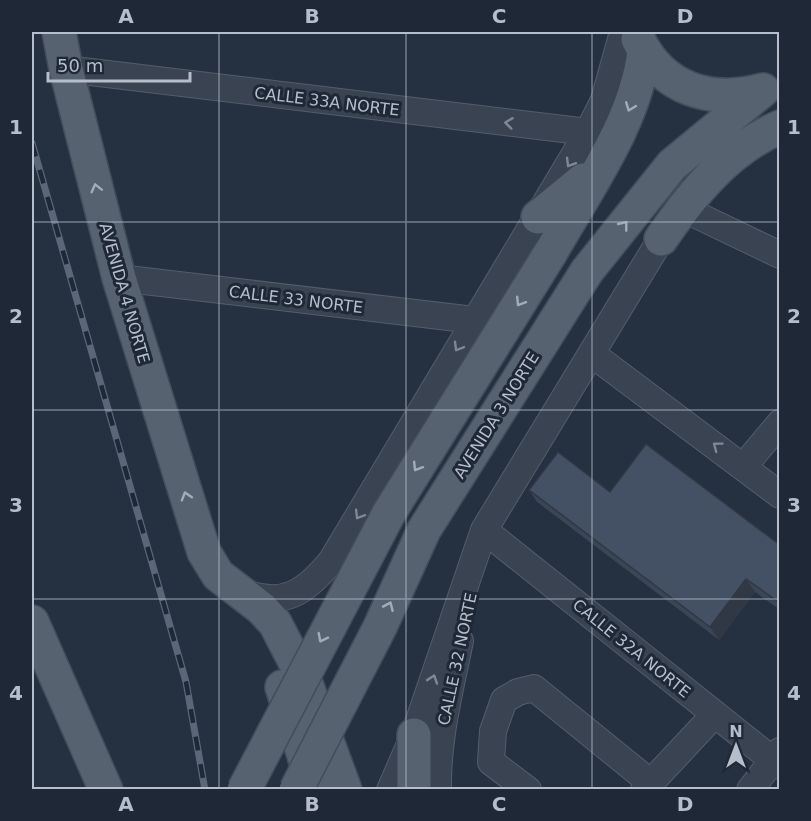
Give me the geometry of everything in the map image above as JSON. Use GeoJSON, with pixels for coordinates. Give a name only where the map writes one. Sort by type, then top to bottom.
{"type":"FeatureCollection","features":[{"type":"Feature","properties":{"kind":"main road","name":"AVENIDA 4 NORTE"},"geometry":{"type":"LineString","coordinates":[[59,32],[66,69],[119,278],[204,552],[218,575],[234,589]]}},
{"type":"Feature","properties":{"kind":"main road"},"geometry":{"type":"LineString","coordinates":[[634,38],[666,75],[694,91],[721,96],[745,95],[771,88]]}},
{"type":"Feature","properties":{"kind":"main road"},"geometry":{"type":"LineString","coordinates":[[244,789],[389,513],[551,252],[628,114],[641,76],[634,38]]}},
{"type":"Feature","properties":{"kind":"main road","name":"AVENIDA 3 NORTE"},"geometry":{"type":"LineString","coordinates":[[296,789],[380,627],[424,530],[587,271],[672,165],[771,88]]}},
{"type":"Feature","properties":{"kind":"main road"},"geometry":{"type":"LineString","coordinates":[[661,239],[690,197],[730,159],[780,127]]}},
{"type":"Feature","properties":{"kind":"main road"},"geometry":{"type":"LineString","coordinates":[[661,239],[672,165]]}},
{"type":"Feature","properties":{"kind":"main road"},"geometry":{"type":"LineString","coordinates":[[538,217],[598,167]]}},
{"type":"Feature","properties":{"kind":"main road"},"geometry":{"type":"LineString","coordinates":[[234,589],[261,608],[275,623],[305,681],[345,789]]}},
{"type":"Feature","properties":{"kind":"main road"},"geometry":{"type":"LineString","coordinates":[[32,622],[106,789]]}},
{"type":"Feature","properties":{"kind":"main road"},"geometry":{"type":"LineString","coordinates":[[275,623],[282,693],[314,787],[317,789]]}},
{"type":"Feature","properties":{"kind":"main road"},"geometry":{"type":"LineString","coordinates":[[414,735],[414,789]]}},
{"type":"Feature","properties":{"kind":"street"},"geometry":{"type":"LineString","coordinates":[[605,32],[615,67]]}},
{"type":"Feature","properties":{"kind":"street"},"geometry":{"type":"LineString","coordinates":[[234,589],[269,598],[294,594],[314,583],[332,560],[588,132],[604,100],[615,67],[634,38]]}},
{"type":"Feature","properties":{"kind":"street","name":"CALLE 33A NORTE"},"geometry":{"type":"LineString","coordinates":[[66,69],[588,132]]}},
{"type":"Feature","properties":{"kind":"street"},"geometry":{"type":"LineString","coordinates":[[682,208],[780,255]]}},
{"type":"Feature","properties":{"kind":"street"},"geometry":{"type":"LineString","coordinates":[[390,789],[414,735],[484,530],[661,239]]}},
{"type":"Feature","properties":{"kind":"street","name":"CALLE 33 NORTE"},"geometry":{"type":"LineString","coordinates":[[119,278],[474,320]]}},
{"type":"Feature","properties":{"kind":"street"},"geometry":{"type":"LineString","coordinates":[[592,354],[780,495]]}},
{"type":"Feature","properties":{"kind":"street"},"geometry":{"type":"LineString","coordinates":[[744,466],[780,423]]}},
{"type":"Feature","properties":{"kind":"street","name":"CALLE 32A NORTE"},"geometry":{"type":"LineString","coordinates":[[484,530],[715,714],[777,759]]}},
{"type":"Feature","properties":{"kind":"street","name":"CALLE 32 NORTE"},"geometry":{"type":"LineString","coordinates":[[438,789],[438,765],[443,723],[484,530]]}},
{"type":"Feature","properties":{"kind":"street"},"geometry":{"type":"LineString","coordinates":[[528,789],[490,762],[493,731],[504,700],[518,692],[534,688],[647,786],[715,714]]}},
{"type":"Feature","properties":{"kind":"street"},"geometry":{"type":"LineString","coordinates":[[750,789],[777,759]]}},
{"type":"Feature","properties":{"kind":"building"},"geometry":{"type":"Polygon","coordinates":[[[646,444],[780,545],[780,603],[746,579],[710,627],[529,490],[558,452],[610,492],[646,444]]]}},
{"type":"Feature","properties":{"kind":"railway"},"geometry":{"type":"LineString","coordinates":[[32,143],[186,682],[205,790]]}}]}
